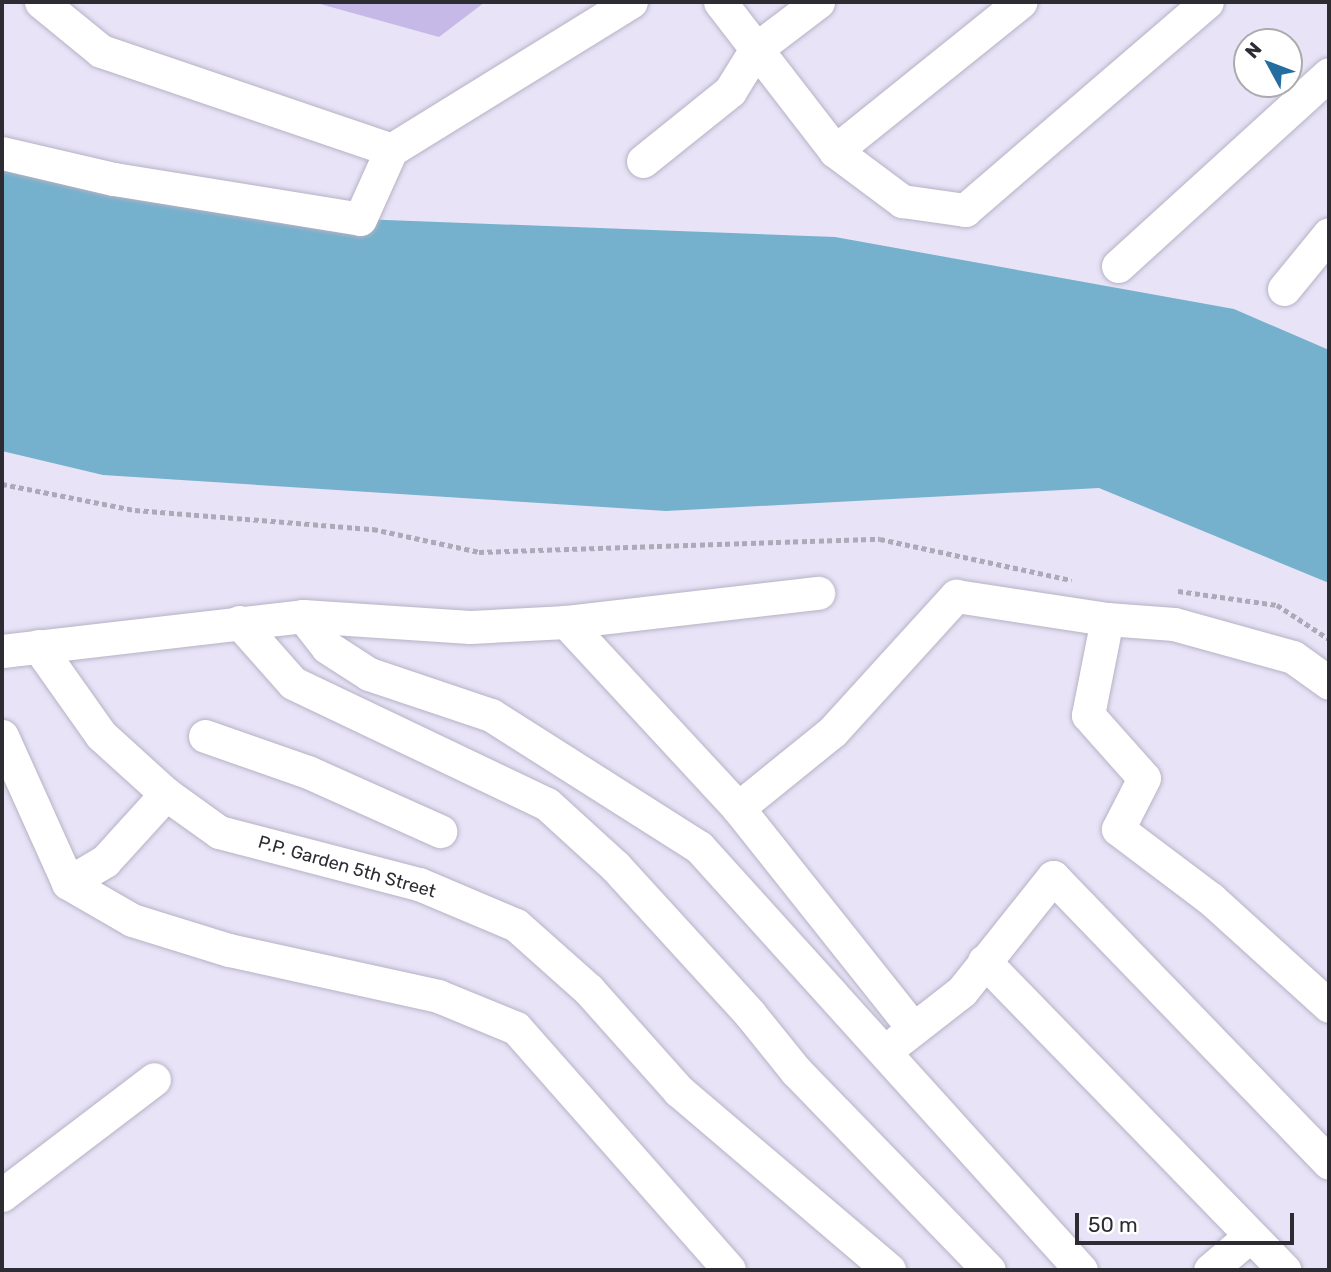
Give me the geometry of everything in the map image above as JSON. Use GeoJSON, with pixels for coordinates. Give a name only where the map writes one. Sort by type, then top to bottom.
{"type":"FeatureCollection","features":[{"type":"Feature","properties":{"kind":"street"},"geometry":{"type":"LineString","coordinates":[[41,2],[101,51],[391,150]]}},
{"type":"Feature","properties":{"kind":"street"},"geometry":{"type":"LineString","coordinates":[[2,153],[114,178],[360,219],[391,150],[631,2]]}},
{"type":"Feature","properties":{"kind":"street"},"geometry":{"type":"LineString","coordinates":[[720,2],[835,151],[902,201],[965,210],[1208,2]]}},
{"type":"Feature","properties":{"kind":"street"},"geometry":{"type":"LineString","coordinates":[[643,162],[730,91],[756,50],[818,2]]}},
{"type":"Feature","properties":{"kind":"street"},"geometry":{"type":"LineString","coordinates":[[835,151],[1020,2]]}},
{"type":"Feature","properties":{"kind":"street"},"geometry":{"type":"LineString","coordinates":[[1118,266],[1329,74]]}},
{"type":"Feature","properties":{"kind":"street"},"geometry":{"type":"LineString","coordinates":[[1284,289],[1329,234]]}},
{"type":"Feature","properties":{"kind":"street"},"geometry":{"type":"LineString","coordinates":[[2,651],[303,616],[470,627],[566,622],[818,593]]}},
{"type":"Feature","properties":{"kind":"street"},"geometry":{"type":"LineString","coordinates":[[738,808],[833,732],[956,596],[1107,619],[1174,624],[1293,657],[1329,683]]}},
{"type":"Feature","properties":{"kind":"street"},"geometry":{"type":"LineString","coordinates":[[303,616],[327,648],[369,674],[491,715],[699,847],[1081,1270]]}},
{"type":"Feature","properties":{"kind":"street"},"geometry":{"type":"LineString","coordinates":[[1107,619],[1088,715],[1144,778],[1118,829],[1211,899],[1329,1006]]}},
{"type":"Feature","properties":{"kind":"street"},"geometry":{"type":"LineString","coordinates":[[239,622],[293,683],[547,804],[625,876],[796,1071],[989,1270]]}},
{"type":"Feature","properties":{"kind":"street"},"geometry":{"type":"LineString","coordinates":[[566,622],[738,808],[914,1028]]}},
{"type":"Feature","properties":{"kind":"street","name":"P.P. Garden 5th Street"},"geometry":{"type":"LineString","coordinates":[[38,646],[102,735],[166,794],[219,832],[419,884],[516,925],[589,990],[679,1091],[889,1270]]}},
{"type":"Feature","properties":{"kind":"street"},"geometry":{"type":"LineString","coordinates":[[2,736],[68,883],[132,920],[229,950],[438,996],[516,1028],[729,1270]]}},
{"type":"Feature","properties":{"kind":"street"},"geometry":{"type":"LineString","coordinates":[[205,736],[308,772],[440,831]]}},
{"type":"Feature","properties":{"kind":"street"},"geometry":{"type":"LineString","coordinates":[[68,883],[105,861],[166,794]]}},
{"type":"Feature","properties":{"kind":"street"},"geometry":{"type":"LineString","coordinates":[[883,1053],[962,991],[1053,877],[1329,1163]]}},
{"type":"Feature","properties":{"kind":"street"},"geometry":{"type":"LineString","coordinates":[[984,961],[1284,1270]]}},
{"type":"Feature","properties":{"kind":"street"},"geometry":{"type":"LineString","coordinates":[[2,1195],[154,1079]]}},
{"type":"Feature","properties":{"kind":"street"},"geometry":{"type":"LineString","coordinates":[[1210,1270],[1250,1236]]}},
{"type":"Feature","properties":{"kind":"path"},"geometry":{"type":"LineString","coordinates":[[2,484],[135,510],[373,529],[479,552],[880,539],[1087,583]]}},
{"type":"Feature","properties":{"kind":"path"},"geometry":{"type":"LineString","coordinates":[[1175,591],[1277,605],[1329,639]]}},
{"type":"Feature","properties":{"kind":"shaded area"},"geometry":{"type":"Polygon","coordinates":[[[313,2],[485,2],[439,37],[313,2]]]}},
{"type":"Feature","properties":{"kind":"water"},"geometry":{"type":"Polygon","coordinates":[[[2,160],[360,219],[835,237],[1234,309],[1329,350],[1329,583],[1099,488],[666,511],[103,475],[2,451],[2,160]]]}}]}
